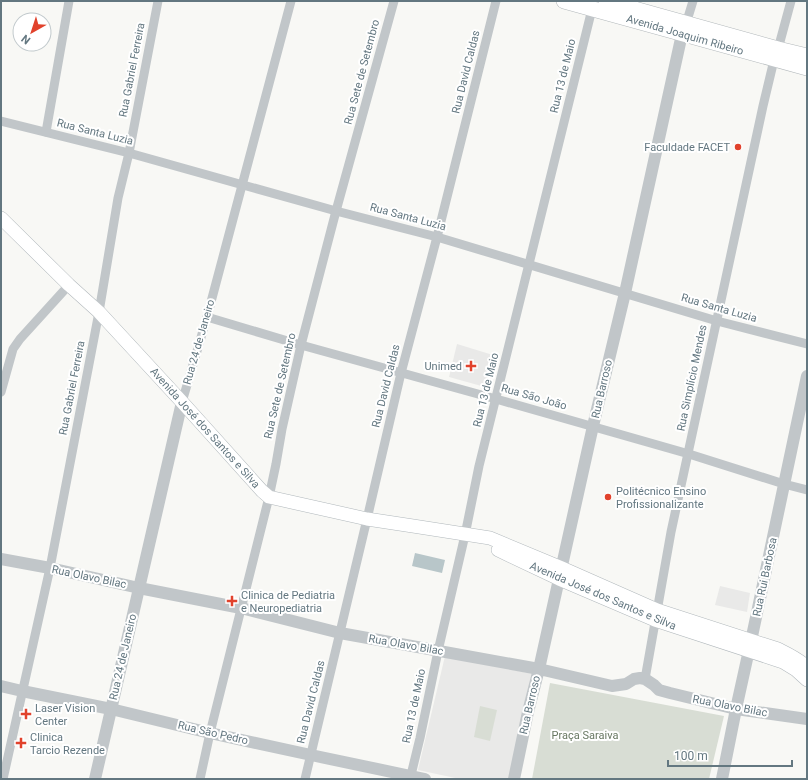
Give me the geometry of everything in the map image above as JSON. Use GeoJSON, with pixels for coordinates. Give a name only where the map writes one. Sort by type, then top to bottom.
{"type":"FeatureCollection","features":[{"type":"Feature","properties":{"kind":"main road","name":"Avenida Joaquim Ribeiro"},"geometry":{"type":"LineString","coordinates":[[564,1],[593,5],[684,29],[776,55],[807,68]]}},
{"type":"Feature","properties":{"kind":"main road","name":"Avenida Joaquim Ribeiro"},"geometry":{"type":"LineString","coordinates":[[606,1],[684,29]]}},
{"type":"Feature","properties":{"kind":"main road","name":"Avenida Joaquim Ribeiro"},"geometry":{"type":"LineString","coordinates":[[776,55],[807,56]]}},
{"type":"Feature","properties":{"kind":"main road","name":"Avenida José dos Santos e Silva"},"geometry":{"type":"LineString","coordinates":[[1,218],[69,285],[99,312],[262,491],[269,496],[367,520],[490,538],[560,574],[656,615],[750,646],[783,662],[796,670],[807,680]]}},
{"type":"Feature","properties":{"kind":"main road","name":"Avenida José dos Santos e Silva"},"geometry":{"type":"LineString","coordinates":[[750,646],[778,649],[792,656],[807,667]]}},
{"type":"Feature","properties":{"kind":"street"},"geometry":{"type":"LineString","coordinates":[[46,132],[69,1]]}},
{"type":"Feature","properties":{"kind":"street","name":"Rua Gabriel Ferreira"},"geometry":{"type":"LineString","coordinates":[[3,779],[50,568],[99,312],[118,198],[129,153],[158,1]]}},
{"type":"Feature","properties":{"kind":"street","name":"Rua 24 de Janeiro"},"geometry":{"type":"LineString","coordinates":[[95,779],[182,402],[207,317],[291,1]]}},
{"type":"Feature","properties":{"kind":"street","name":"Rua Sete de Setembro"},"geometry":{"type":"LineString","coordinates":[[200,779],[269,496],[301,345],[394,1]]}},
{"type":"Feature","properties":{"kind":"street","name":"Rua David Caldas"},"geometry":{"type":"LineString","coordinates":[[305,779],[401,373],[437,237],[496,1]]}},
{"type":"Feature","properties":{"kind":"street","name":"Rua Barroso"},"geometry":{"type":"LineString","coordinates":[[514,779],[684,29],[693,1]]}},
{"type":"Feature","properties":{"kind":"street","name":"Rua Simplício Mendes"},"geometry":{"type":"LineString","coordinates":[[645,679],[671,532],[763,106],[791,1]]}},
{"type":"Feature","properties":{"kind":"street","name":"Rua 13 de Maio"},"geometry":{"type":"LineString","coordinates":[[410,778],[465,535],[479,466],[593,5]]}},
{"type":"Feature","properties":{"kind":"street","name":"Rua Santa Luzia"},"geometry":{"type":"LineString","coordinates":[[1,120],[129,153],[336,211],[437,237],[717,321],[807,344]]}},
{"type":"Feature","properties":{"kind":"street"},"geometry":{"type":"LineString","coordinates":[[1,392],[13,349],[20,338],[69,285]]}},
{"type":"Feature","properties":{"kind":"street","name":"Rua São João"},"geometry":{"type":"LineString","coordinates":[[207,317],[301,345],[593,426],[807,490]]}},
{"type":"Feature","properties":{"kind":"street","name":"Rua Rui Barbosa"},"geometry":{"type":"LineString","coordinates":[[722,779],[807,376]]}},
{"type":"Feature","properties":{"kind":"street","name":"Rua Olavo Bilac"},"geometry":{"type":"LineString","coordinates":[[1,559],[241,608],[340,633],[539,669],[612,686],[626,684],[634,679],[640,678],[645,679],[659,690],[670,693],[736,709],[807,719]]}},
{"type":"Feature","properties":{"kind":"street","name":"Rua São Pedro"},"geometry":{"type":"LineString","coordinates":[[1,686],[111,709],[410,778],[425,779]]}},
{"type":"Feature","properties":{"kind":"shaded area","name":"Unimed"},"geometry":{"type":"Polygon","coordinates":[[[457,344],[493,355],[485,387],[449,377],[457,344]]]}},
{"type":"Feature","properties":{"kind":"shaded area"},"geometry":{"type":"Polygon","coordinates":[[[415,553],[445,560],[442,573],[412,566],[415,553]]]}},
{"type":"Feature","properties":{"kind":"shaded area"},"geometry":{"type":"Polygon","coordinates":[[[720,586],[750,593],[747,612],[715,605],[720,586]]]}},
{"type":"Feature","properties":{"kind":"shaded area"},"geometry":{"type":"Polygon","coordinates":[[[445,656],[533,674],[510,779],[460,779],[418,770],[445,656]]]}},
{"type":"Feature","properties":{"kind":"green space","name":"Praça Saraiva"},"geometry":{"type":"Polygon","coordinates":[[[550,683],[724,716],[709,779],[532,779],[550,683]]]}},
{"type":"Feature","properties":{"kind":"green space"},"geometry":{"type":"Polygon","coordinates":[[[480,706],[497,710],[490,741],[474,737],[480,706]]]}},
{"type":"Feature","properties":{"kind":"place","name":"Faculdade FACET"},"geometry":{"type":"Point","coordinates":[738,147]}},
{"type":"Feature","properties":{"kind":"place","name":"Unimed"},"geometry":{"type":"Point","coordinates":[471,366]}},
{"type":"Feature","properties":{"kind":"place","name":"Politécnico Ensino Profissionalizante"},"geometry":{"type":"Point","coordinates":[608,497]}},
{"type":"Feature","properties":{"kind":"place","name":"Clinica de Pediatria e Neuropediatria"},"geometry":{"type":"Point","coordinates":[232,601]}},
{"type":"Feature","properties":{"kind":"place","name":"Laser Vision Center"},"geometry":{"type":"Point","coordinates":[26,714]}},
{"type":"Feature","properties":{"kind":"place","name":"Clinica Tarcio Rezende"},"geometry":{"type":"Point","coordinates":[21,743]}}]}
